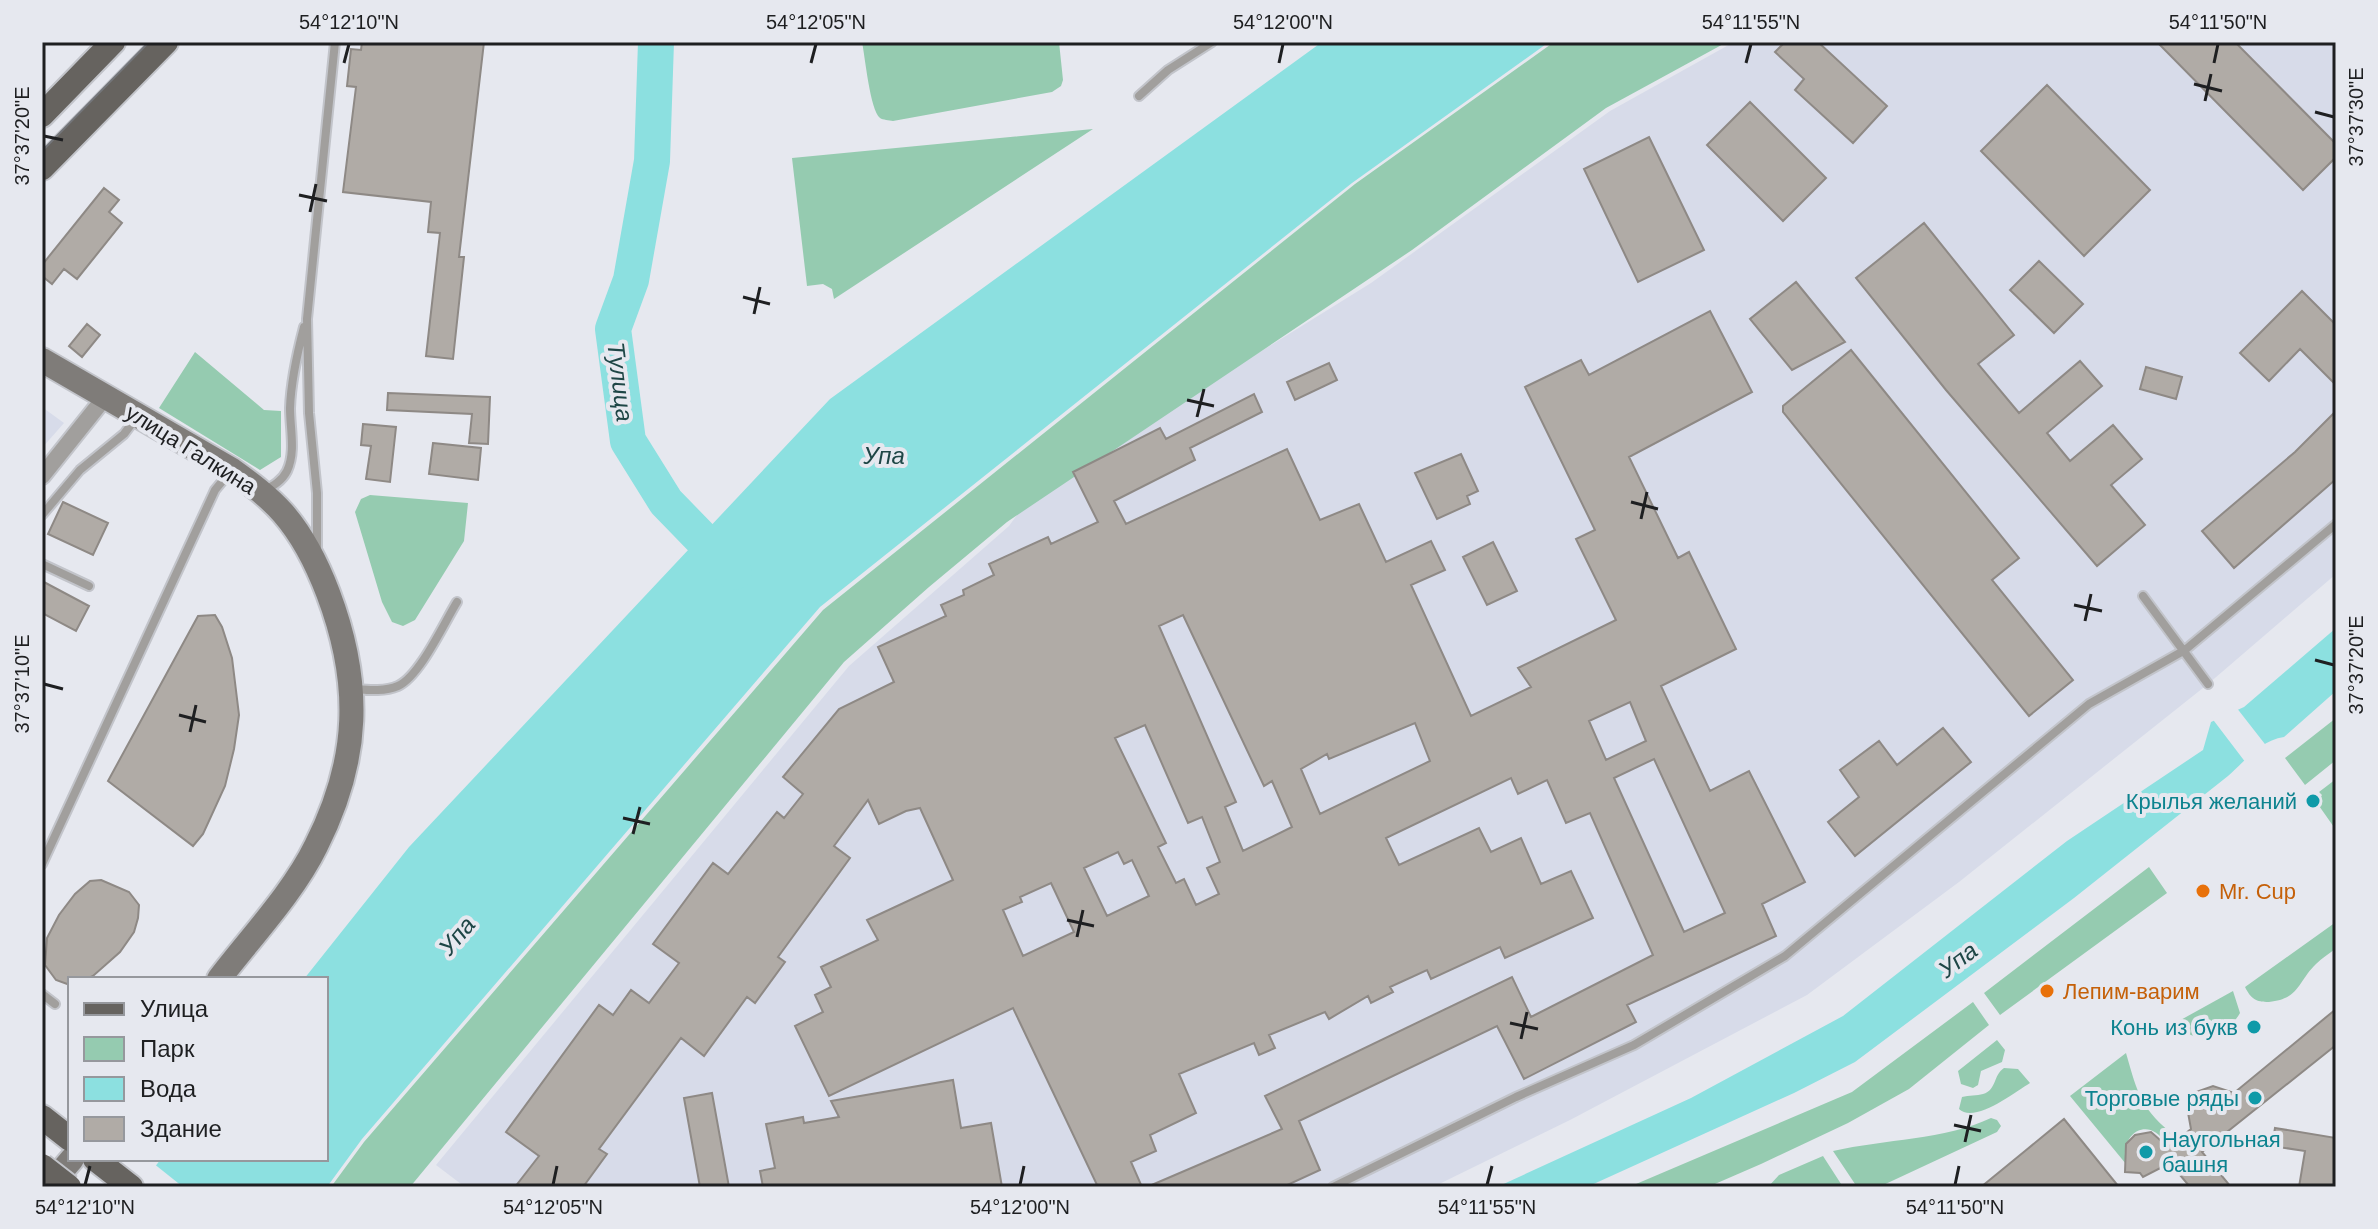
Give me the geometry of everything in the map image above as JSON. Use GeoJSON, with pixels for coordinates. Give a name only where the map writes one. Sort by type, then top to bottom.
{"type":"FeatureCollection","features":[{"type":"Feature","properties":{"kind":"main road"},"geometry":{"type":"LineString","coordinates":[[42,115],[113,42]]}},
{"type":"Feature","properties":{"kind":"main road"},"geometry":{"type":"LineString","coordinates":[[42,168],[166,42]]}},
{"type":"Feature","properties":{"kind":"main road","name":"улица Галкина"},"geometry":{"type":"LineString","coordinates":[[42,360],[232,470],[261,492],[282,512],[317,564],[338,620],[352,689],[352,724],[344,777],[321,836],[303,869],[221,977]]}},
{"type":"Feature","properties":{"kind":"main road"},"geometry":{"type":"LineString","coordinates":[[42,1117],[68,1137]]}},
{"type":"Feature","properties":{"kind":"main road"},"geometry":{"type":"LineString","coordinates":[[48,1187],[70,1161]]}},
{"type":"Feature","properties":{"kind":"main road"},"geometry":{"type":"LineString","coordinates":[[98,1161],[131,1187]]}},
{"type":"Feature","properties":{"kind":"main road"},"geometry":{"type":"LineString","coordinates":[[42,1166],[69,1187]]}},
{"type":"Feature","properties":{"kind":"street"},"geometry":{"type":"LineString","coordinates":[[42,476],[106,396]]}},
{"type":"Feature","properties":{"kind":"lane"},"geometry":{"type":"LineString","coordinates":[[317,564],[317,493],[309,413],[307,319],[335,42]]}},
{"type":"Feature","properties":{"kind":"lane"},"geometry":{"type":"LineString","coordinates":[[1139,96],[1168,70],[1212,42]]}},
{"type":"Feature","properties":{"kind":"lane"},"geometry":{"type":"LineString","coordinates":[[261,492],[276,485],[286,473],[292,455],[290,407],[294,364],[307,319]]}},
{"type":"Feature","properties":{"kind":"lane"},"geometry":{"type":"LineString","coordinates":[[42,515],[80,470],[124,434],[139,415]]}},
{"type":"Feature","properties":{"kind":"lane"},"geometry":{"type":"LineString","coordinates":[[42,864],[215,490],[232,470]]}},
{"type":"Feature","properties":{"kind":"lane"},"geometry":{"type":"LineString","coordinates":[[1333,1187],[1516,1097],[1634,1045],[1785,956],[2089,704],[2185,650],[2336,524]]}},
{"type":"Feature","properties":{"kind":"lane"},"geometry":{"type":"LineString","coordinates":[[42,564],[89,586]]}},
{"type":"Feature","properties":{"kind":"lane"},"geometry":{"type":"LineString","coordinates":[[2143,596],[2208,684]]}},
{"type":"Feature","properties":{"kind":"lane"},"geometry":{"type":"LineString","coordinates":[[352,689],[380,690],[399,685],[415,671],[457,602]]}},
{"type":"Feature","properties":{"kind":"lane"},"geometry":{"type":"LineString","coordinates":[[42,994],[55,1004]]}},
{"type":"Feature","properties":{"kind":"shaded area"},"geometry":{"type":"Polygon","coordinates":[[[1734,42],[2336,42],[2336,574],[2208,684],[1959,882],[1807,995],[1570,1120],[1433,1187],[465,1187],[436,1165],[849,666],[1009,526],[1032,494],[1371,283],[1610,111],[1734,42]]]}},
{"type":"Feature","properties":{"kind":"shaded area"},"geometry":{"type":"Polygon","coordinates":[[[42,407],[64,423],[42,448],[42,407]]]}},
{"type":"Feature","properties":{"kind":"green space"},"geometry":{"type":"Polygon","coordinates":[[[862,42],[1059,42],[1063,80],[1061,86],[1052,92],[893,121],[884,120],[873,105],[862,42]]]}},
{"type":"Feature","properties":{"kind":"green space"},"geometry":{"type":"Polygon","coordinates":[[[1554,42],[1727,42],[1606,108],[1412,250],[1007,522],[844,662],[410,1187],[331,1187],[364,1142],[823,610],[1355,184],[1554,42]]]}},
{"type":"Feature","properties":{"kind":"green space"},"geometry":{"type":"Polygon","coordinates":[[[1093,129],[834,299],[832,289],[823,284],[807,286],[792,158],[1093,129]]]}},
{"type":"Feature","properties":{"kind":"green space"},"geometry":{"type":"Polygon","coordinates":[[[195,352],[264,410],[281,411],[281,457],[260,470],[159,408],[195,352]]]}},
{"type":"Feature","properties":{"kind":"green space"},"geometry":{"type":"Polygon","coordinates":[[[370,495],[468,503],[464,541],[415,620],[403,626],[392,622],[382,602],[355,512],[361,499],[370,495]]]}},
{"type":"Feature","properties":{"kind":"green space"},"geometry":{"type":"Polygon","coordinates":[[[2336,718],[2336,760],[2305,785],[2285,758],[2336,718]]]}},
{"type":"Feature","properties":{"kind":"green space"},"geometry":{"type":"Polygon","coordinates":[[[2336,779],[2336,830],[2317,803],[2322,795],[2319,792],[2336,779]]]}},
{"type":"Feature","properties":{"kind":"green space"},"geometry":{"type":"Polygon","coordinates":[[[2149,867],[2167,893],[2000,1015],[1984,993],[2149,867]]]}},
{"type":"Feature","properties":{"kind":"green space"},"geometry":{"type":"Polygon","coordinates":[[[2336,922],[2336,948],[2310,970],[2293,993],[2269,1002],[2254,999],[2249,994],[2245,987],[2336,922]]]}},
{"type":"Feature","properties":{"kind":"green space"},"geometry":{"type":"Polygon","coordinates":[[[2233,991],[2240,1013],[2220,1033],[2206,1038],[2198,1037],[2189,1034],[2177,1022],[2233,991]]]}},
{"type":"Feature","properties":{"kind":"green space"},"geometry":{"type":"Polygon","coordinates":[[[1973,1002],[1989,1025],[1909,1089],[1848,1123],[1708,1187],[1629,1187],[1852,1092],[1973,1002]]]}},
{"type":"Feature","properties":{"kind":"green space"},"geometry":{"type":"Polygon","coordinates":[[[1997,1040],[2005,1050],[2002,1062],[1981,1071],[1978,1085],[1973,1088],[1961,1084],[1958,1071],[1997,1040]]]}},
{"type":"Feature","properties":{"kind":"green space"},"geometry":{"type":"Polygon","coordinates":[[[2126,1053],[2142,1100],[2155,1118],[2176,1137],[2166,1144],[2152,1131],[2144,1129],[2137,1132],[2127,1144],[2126,1164],[2070,1096],[2126,1053]]]}},
{"type":"Feature","properties":{"kind":"green space"},"geometry":{"type":"Polygon","coordinates":[[[2004,1068],[2018,1069],[2030,1083],[1984,1110],[1966,1113],[1959,1109],[1962,1097],[1987,1092],[2004,1068]]]}},
{"type":"Feature","properties":{"kind":"green space"},"geometry":{"type":"Polygon","coordinates":[[[1991,1118],[2001,1126],[1997,1132],[1879,1187],[1857,1187],[1833,1151],[1935,1135],[1991,1118]]]}},
{"type":"Feature","properties":{"kind":"green space"},"geometry":{"type":"Polygon","coordinates":[[[1823,1156],[1843,1187],[1768,1187],[1779,1175],[1823,1156]]]}},
{"type":"Feature","properties":{"kind":"water","name":"Упа"},"geometry":{"type":"Polygon","coordinates":[[[1322,42],[1549,42],[1352,183],[820,607],[362,1139],[327,1187],[139,1187],[159,1161],[328,1161],[328,977],[306,977],[409,847],[830,399],[1322,42]]]}},
{"type":"Feature","properties":{"kind":"water","name":"Упа"},"geometry":{"type":"Polygon","coordinates":[[[2336,628],[2336,691],[2284,737],[2260,747],[2074,898],[1855,1062],[1587,1187],[1497,1187],[1691,1098],[1843,1016],[2067,841],[2203,750],[2211,722],[2244,707],[2336,628]]]}},
{"type":"Feature","properties":{"kind":"pier"},"geometry":{"type":"Polygon","coordinates":[[[2236,707],[2268,748],[2246,763],[2211,717],[2236,707]]]}},
{"type":"Feature","properties":{"kind":"pier"},"geometry":{"type":"Polygon","coordinates":[[[153,1163],[183,1187],[135,1187],[153,1163]]]}},
{"type":"Feature","properties":{"kind":"building"},"geometry":{"type":"Polygon","coordinates":[[[362,42],[484,42],[459,257],[464,257],[453,359],[426,356],[440,233],[428,232],[431,202],[343,192],[356,87],[347,86],[351,49],[361,50],[362,42]]]}},
{"type":"Feature","properties":{"kind":"building"},"geometry":{"type":"Polygon","coordinates":[[[1785,42],[1818,42],[1887,106],[1853,143],[1795,90],[1804,79],[1775,52],[1785,42]]]}},
{"type":"Feature","properties":{"kind":"building"},"geometry":{"type":"Polygon","coordinates":[[[2157,42],[2235,42],[2336,144],[2336,157],[2303,190],[2157,42]]]}},
{"type":"Feature","properties":{"kind":"building"},"geometry":{"type":"Polygon","coordinates":[[[2047,85],[2150,190],[2084,256],[1981,151],[2047,85]]]}},
{"type":"Feature","properties":{"kind":"building"},"geometry":{"type":"Polygon","coordinates":[[[1750,102],[1826,178],[1783,221],[1707,145],[1750,102]]]}},
{"type":"Feature","properties":{"kind":"building"},"geometry":{"type":"Polygon","coordinates":[[[1649,137],[1704,250],[1638,282],[1584,169],[1649,137]]]}},
{"type":"Feature","properties":{"kind":"building"},"geometry":{"type":"Polygon","coordinates":[[[104,188],[119,200],[109,212],[122,223],[77,279],[64,269],[52,284],[42,276],[42,265],[104,188]]]}},
{"type":"Feature","properties":{"kind":"building"},"geometry":{"type":"Polygon","coordinates":[[[1924,223],[2014,335],[1978,364],[2019,413],[2080,361],[2102,386],[2047,433],[2070,461],[2113,425],[2142,459],[2111,485],[2145,525],[2097,566],[1946,390],[1856,278],[1924,223]]]}},
{"type":"Feature","properties":{"kind":"building"},"geometry":{"type":"Polygon","coordinates":[[[2039,261],[2083,304],[2054,333],[2010,290],[2039,261]]]}},
{"type":"Feature","properties":{"kind":"building"},"geometry":{"type":"Polygon","coordinates":[[[1796,282],[1845,342],[1792,370],[1750,319],[1796,282]]]}},
{"type":"Feature","properties":{"kind":"building"},"geometry":{"type":"Polygon","coordinates":[[[2302,291],[2336,325],[2336,385],[2300,349],[2269,381],[2240,353],[2302,291]]]}},
{"type":"Feature","properties":{"kind":"building"},"geometry":{"type":"Polygon","coordinates":[[[1710,311],[1752,392],[1629,457],[1678,558],[1689,552],[1736,649],[1661,686],[1710,791],[1749,771],[1805,882],[1762,904],[1776,936],[1627,1005],[1636,1022],[1524,1079],[1497,1026],[1299,1121],[1320,1170],[1283,1187],[1147,1187],[1282,1129],[1265,1096],[1512,977],[1531,1017],[1653,955],[1590,813],[1566,823],[1547,780],[1518,794],[1511,778],[1386,838],[1399,865],[1479,828],[1491,852],[1521,838],[1541,884],[1571,871],[1593,918],[1505,958],[1500,947],[1431,979],[1427,970],[1390,987],[1393,992],[1371,1003],[1368,996],[1329,1019],[1325,1012],[1269,1035],[1275,1048],[1259,1055],[1254,1043],[1179,1074],[1196,1113],[1150,1135],[1156,1151],[1131,1162],[1142,1187],[1098,1187],[1013,1008],[829,1096],[795,1026],[823,1012],[815,995],[831,987],[821,967],[878,940],[867,920],[953,880],[920,808],[879,824],[868,800],[834,846],[850,858],[778,957],[785,962],[755,1003],[747,997],[704,1056],[681,1038],[599,1149],[607,1154],[583,1187],[515,1187],[539,1156],[506,1132],[599,1005],[613,1015],[631,990],[649,1003],[679,963],[653,944],[713,863],[728,874],[777,812],[784,818],[803,794],[783,777],[839,709],[894,682],[878,647],[946,616],[941,605],[964,595],[963,590],[994,575],[989,564],[1048,537],[1051,544],[1098,522],[1073,472],[1160,428],[1166,439],[1254,394],[1262,412],[1190,448],[1195,460],[1114,501],[1126,524],[1287,449],[1320,520],[1359,504],[1386,562],[1431,541],[1445,570],[1411,585],[1471,716],[1531,687],[1518,668],[1616,620],[1576,539],[1595,530],[1525,387],[1581,360],[1589,375],[1710,311]],[[1183,615],[1159,626],[1236,802],[1225,807],[1243,851],[1292,827],[1272,781],[1264,786],[1183,615]],[[1630,702],[1589,721],[1606,760],[1646,741],[1630,702]],[[1415,723],[1329,759],[1327,754],[1301,769],[1320,814],[1430,761],[1415,723]],[[1145,725],[1115,738],[1166,843],[1158,847],[1176,883],[1184,879],[1196,905],[1219,894],[1207,868],[1220,862],[1202,817],[1188,823],[1145,725]],[[1654,759],[1614,778],[1684,932],[1725,913],[1654,759]],[[1118,852],[1084,868],[1107,916],[1149,896],[1132,860],[1124,864],[1118,852]],[[1051,883],[1020,897],[1022,902],[1003,910],[1023,956],[1074,932],[1051,883]]]}},
{"type":"Feature","properties":{"kind":"building"},"geometry":{"type":"Polygon","coordinates":[[[87,324],[100,335],[82,357],[69,346],[87,324]]]}},
{"type":"Feature","properties":{"kind":"building"},"geometry":{"type":"Polygon","coordinates":[[[1851,350],[2019,558],[1992,580],[2073,680],[2029,716],[1783,412],[1783,406],[1851,350]]]}},
{"type":"Feature","properties":{"kind":"building"},"geometry":{"type":"Polygon","coordinates":[[[1329,363],[1337,380],[1295,400],[1287,382],[1329,363]]]}},
{"type":"Feature","properties":{"kind":"building"},"geometry":{"type":"Polygon","coordinates":[[[2146,367],[2182,377],[2176,399],[2140,389],[2146,367]]]}},
{"type":"Feature","properties":{"kind":"building"},"geometry":{"type":"Polygon","coordinates":[[[388,393],[490,397],[488,444],[469,443],[472,414],[387,410],[388,393]]]}},
{"type":"Feature","properties":{"kind":"building"},"geometry":{"type":"Polygon","coordinates":[[[2336,411],[2336,479],[2234,568],[2202,531],[2295,452],[2336,411]]]}},
{"type":"Feature","properties":{"kind":"building"},"geometry":{"type":"Polygon","coordinates":[[[363,424],[396,427],[390,482],[366,479],[371,446],[361,445],[363,424]]]}},
{"type":"Feature","properties":{"kind":"building"},"geometry":{"type":"Polygon","coordinates":[[[433,443],[481,448],[478,480],[429,474],[433,443]]]}},
{"type":"Feature","properties":{"kind":"building"},"geometry":{"type":"Polygon","coordinates":[[[1461,454],[1478,491],[1467,496],[1470,504],[1437,519],[1415,473],[1461,454]]]}},
{"type":"Feature","properties":{"kind":"building"},"geometry":{"type":"Polygon","coordinates":[[[63,502],[108,523],[93,555],[48,534],[63,502]]]}},
{"type":"Feature","properties":{"kind":"building"},"geometry":{"type":"Polygon","coordinates":[[[1493,542],[1517,591],[1487,605],[1463,557],[1493,542]]]}},
{"type":"Feature","properties":{"kind":"building"},"geometry":{"type":"Polygon","coordinates":[[[42,581],[89,606],[76,631],[42,613],[42,581]]]}},
{"type":"Feature","properties":{"kind":"building"},"geometry":{"type":"Polygon","coordinates":[[[215,615],[232,658],[239,715],[225,786],[203,834],[193,846],[108,781],[198,616],[215,615]]]}},
{"type":"Feature","properties":{"kind":"building"},"geometry":{"type":"Polygon","coordinates":[[[1943,728],[1971,762],[1855,856],[1828,822],[1859,797],[1840,770],[1879,741],[1897,765],[1943,728]]]}},
{"type":"Feature","properties":{"kind":"building"},"geometry":{"type":"Polygon","coordinates":[[[101,880],[129,892],[139,905],[138,918],[134,932],[120,952],[93,976],[68,977],[68,984],[56,980],[45,965],[47,938],[59,915],[90,881],[101,880]]]}},
{"type":"Feature","properties":{"kind":"building"},"geometry":{"type":"Polygon","coordinates":[[[2336,1009],[2336,1045],[2202,1152],[2231,1187],[2190,1187],[2170,1163],[2143,1177],[2140,1173],[2125,1172],[2126,1144],[2135,1135],[2151,1132],[2168,1147],[2191,1129],[2187,1107],[2196,1092],[2213,1086],[2234,1093],[2336,1009]]]}},
{"type":"Feature","properties":{"kind":"building"},"geometry":{"type":"Polygon","coordinates":[[[953,1080],[961,1128],[991,1123],[1002,1187],[763,1187],[760,1171],[775,1168],[766,1124],[803,1117],[804,1123],[839,1117],[831,1101],[953,1080]]]}},
{"type":"Feature","properties":{"kind":"building"},"geometry":{"type":"Polygon","coordinates":[[[712,1093],[729,1187],[700,1187],[684,1098],[712,1093]]]}},
{"type":"Feature","properties":{"kind":"building"},"geometry":{"type":"Polygon","coordinates":[[[2064,1119],[2119,1187],[1981,1187],[2025,1151],[2064,1119]]]}},
{"type":"Feature","properties":{"kind":"building"},"geometry":{"type":"Polygon","coordinates":[[[2275,1128],[2336,1138],[2336,1187],[2299,1187],[2305,1151],[2272,1146],[2275,1128]]]}},
{"type":"Feature","properties":{"kind":"waterway","name":"Тулица"},"geometry":{"type":"LineString","coordinates":[[656,42],[652,161],[631,280],[613,329],[628,441],[666,502],[734,572]]}},
{"type":"Feature","properties":{"kind":"tram line"},"geometry":{"type":"LineString","coordinates":[[42,151],[149,42]]}},
{"type":"Feature","properties":{"kind":"place","name":"Крылья желаний"},"geometry":{"type":"Point","coordinates":[2313,801]}},
{"type":"Feature","properties":{"kind":"place","name":"Mr. Cup"},"geometry":{"type":"Point","coordinates":[2203,891]}},
{"type":"Feature","properties":{"kind":"place","name":"Лепим-варим"},"geometry":{"type":"Point","coordinates":[2047,991]}},
{"type":"Feature","properties":{"kind":"place","name":"Конь из букв"},"geometry":{"type":"Point","coordinates":[2254,1027]}},
{"type":"Feature","properties":{"kind":"place","name":"Торговые ряды"},"geometry":{"type":"Point","coordinates":[2255,1098]}},
{"type":"Feature","properties":{"kind":"place","name":"Наугольная башня"},"geometry":{"type":"Point","coordinates":[2146,1152]}}]}
